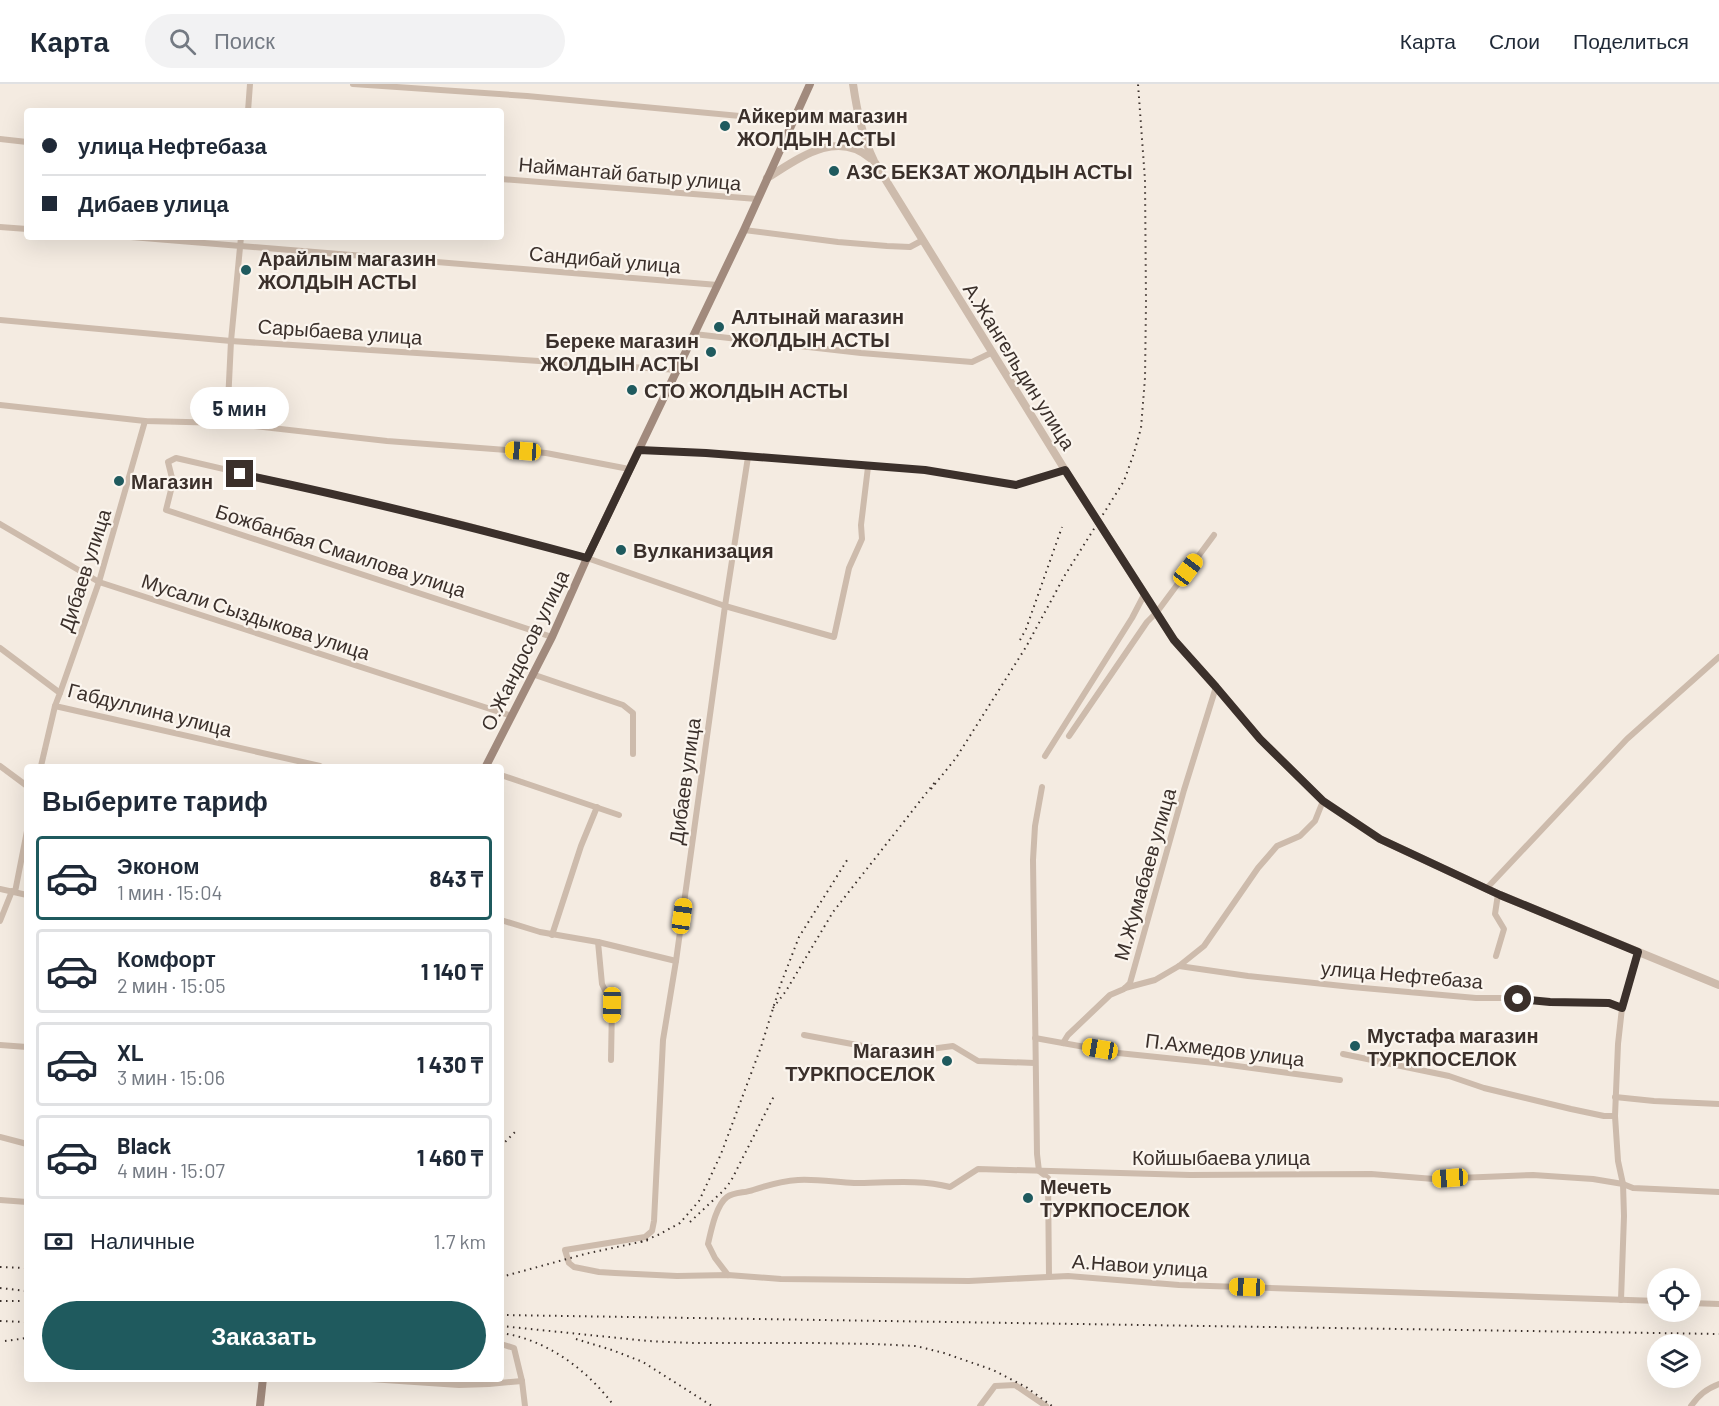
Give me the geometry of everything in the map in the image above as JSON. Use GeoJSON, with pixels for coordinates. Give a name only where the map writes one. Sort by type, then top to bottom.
{"type":"FeatureCollection","features":[{"type":"Feature","properties":{"kind":"main road","name":"О.Жандосов улица"},"geometry":{"type":"LineString","coordinates":[[487,764],[552,637],[587,558],[744,230],[810,84]]}},
{"type":"Feature","properties":{"kind":"main road"},"geometry":{"type":"LineString","coordinates":[[260,1406],[263,1382]]}},
{"type":"Feature","properties":{"kind":"street"},"geometry":{"type":"LineString","coordinates":[[248,108],[250,84]]}},
{"type":"Feature","properties":{"kind":"street"},"geometry":{"type":"LineString","coordinates":[[353,84],[527,96],[793,121]]}},
{"type":"Feature","properties":{"kind":"street","name":"А.Жангельдин улица"},"geometry":{"type":"LineString","coordinates":[[853,84],[864,140],[874,161],[1065,470],[1174,640],[1260,739],[1323,801],[1380,839],[1486,889],[1719,985]]}},
{"type":"Feature","properties":{"kind":"street"},"geometry":{"type":"LineString","coordinates":[[0,139],[24,142]]}},
{"type":"Feature","properties":{"kind":"street"},"geometry":{"type":"LineString","coordinates":[[767,178],[800,158],[829,145],[852,147],[862,151],[874,161]]}},
{"type":"Feature","properties":{"kind":"street","name":"Наймантай батыр улица"},"geometry":{"type":"LineString","coordinates":[[504,179],[757,199]]}},
{"type":"Feature","properties":{"kind":"street"},"geometry":{"type":"LineString","coordinates":[[0,227],[24,229]]}},
{"type":"Feature","properties":{"kind":"street"},"geometry":{"type":"LineString","coordinates":[[744,230],[887,246],[910,247],[923,240]]}},
{"type":"Feature","properties":{"kind":"street","name":"Сандибай улица"},"geometry":{"type":"LineString","coordinates":[[172,240],[718,285]]}},
{"type":"Feature","properties":{"kind":"street"},"geometry":{"type":"LineString","coordinates":[[227,423],[231,341],[241,240]]}},
{"type":"Feature","properties":{"kind":"street","name":"Сарыбаева улица"},"geometry":{"type":"LineString","coordinates":[[0,320],[231,341],[678,370]]}},
{"type":"Feature","properties":{"kind":"street"},"geometry":{"type":"LineString","coordinates":[[694,333],[972,362],[993,352]]}},
{"type":"Feature","properties":{"kind":"street"},"geometry":{"type":"LineString","coordinates":[[0,405],[146,421],[227,423],[387,441],[546,453],[629,469]]}},
{"type":"Feature","properties":{"kind":"street","name":"Дибаев улица"},"geometry":{"type":"LineString","coordinates":[[60,693],[99,582],[146,421]]}},
{"type":"Feature","properties":{"kind":"street"},"geometry":{"type":"LineString","coordinates":[[639,450],[925,470],[1016,485],[1065,470]]}},
{"type":"Feature","properties":{"kind":"street","name":"Дибаев улица"},"geometry":{"type":"LineString","coordinates":[[654,1217],[663,1040],[748,457]]}},
{"type":"Feature","properties":{"kind":"street","name":"Божбанбая Смаилова улица"},"geometry":{"type":"LineString","coordinates":[[552,637],[166,510],[173,482],[168,462],[176,458],[338,495],[462,524],[587,558]]}},
{"type":"Feature","properties":{"kind":"street"},"geometry":{"type":"LineString","coordinates":[[587,558],[725,606],[834,637],[849,568],[862,539],[861,525],[868,467]]}},
{"type":"Feature","properties":{"kind":"street","name":"Мусали Сыздыкова улица"},"geometry":{"type":"LineString","coordinates":[[0,524],[99,582],[512,716]]}},
{"type":"Feature","properties":{"kind":"street"},"geometry":{"type":"LineString","coordinates":[[1069,736],[1147,622],[1157,612],[1214,535]]}},
{"type":"Feature","properties":{"kind":"street"},"geometry":{"type":"LineString","coordinates":[[1045,756],[1132,618],[1144,595]]}},
{"type":"Feature","properties":{"kind":"street","name":"Габдуллина улица"},"geometry":{"type":"LineString","coordinates":[[0,648],[60,693],[55,706],[311,764]]}},
{"type":"Feature","properties":{"kind":"street"},"geometry":{"type":"LineString","coordinates":[[1486,889],[1626,739],[1719,657]]}},
{"type":"Feature","properties":{"kind":"street"},"geometry":{"type":"LineString","coordinates":[[532,674],[623,705],[633,713],[633,754]]}},
{"type":"Feature","properties":{"kind":"street","name":"М.Жумабаев улица"},"geometry":{"type":"LineString","coordinates":[[1063,1043],[1068,1035],[1110,995],[1130,983],[1181,801],[1216,687]]}},
{"type":"Feature","properties":{"kind":"street"},"geometry":{"type":"LineString","coordinates":[[41,764],[55,706]]}},
{"type":"Feature","properties":{"kind":"street"},"geometry":{"type":"LineString","coordinates":[[0,766],[24,784]]}},
{"type":"Feature","properties":{"kind":"street"},"geometry":{"type":"LineString","coordinates":[[504,776],[619,815]]}},
{"type":"Feature","properties":{"kind":"street"},"geometry":{"type":"LineString","coordinates":[[1042,787],[1035,826],[1033,860],[1036,1154],[1040,1171],[1048,1178],[1049,1276]]}},
{"type":"Feature","properties":{"kind":"street"},"geometry":{"type":"LineString","coordinates":[[1124,988],[1155,980],[1179,966],[1204,946],[1258,868],[1277,846],[1300,836],[1315,821],[1323,801]]}},
{"type":"Feature","properties":{"kind":"street"},"geometry":{"type":"LineString","coordinates":[[552,935],[581,846],[597,807]]}},
{"type":"Feature","properties":{"kind":"street"},"geometry":{"type":"LineString","coordinates":[[0,921],[14,892],[24,845]]}},
{"type":"Feature","properties":{"kind":"street"},"geometry":{"type":"LineString","coordinates":[[0,889],[24,894]]}},
{"type":"Feature","properties":{"kind":"street","name":"улица Нефтебаза"},"geometry":{"type":"LineString","coordinates":[[1496,956],[1504,929],[1495,914],[1498,894]]}},
{"type":"Feature","properties":{"kind":"street"},"geometry":{"type":"LineString","coordinates":[[504,921],[552,935],[598,942],[676,961]]}},
{"type":"Feature","properties":{"kind":"street"},"geometry":{"type":"LineString","coordinates":[[598,942],[602,984],[612,1005],[611,1059]]}},
{"type":"Feature","properties":{"kind":"street"},"geometry":{"type":"LineString","coordinates":[[1621,1300],[1624,1216],[1623,1184],[1618,1161],[1615,1116],[1618,1044],[1622,1008],[1638,952]]}},
{"type":"Feature","properties":{"kind":"street","name":"улица Нефтебаза"},"geometry":{"type":"LineString","coordinates":[[1179,966],[1352,987],[1476,998],[1609,1003],[1622,1008]]}},
{"type":"Feature","properties":{"kind":"street"},"geometry":{"type":"LineString","coordinates":[[804,1035],[900,1053],[953,1046],[978,1061],[1035,1063]]}},
{"type":"Feature","properties":{"kind":"street","name":"П.Ахмедов улица"},"geometry":{"type":"LineString","coordinates":[[1035,1038],[1118,1053],[1340,1080]]}},
{"type":"Feature","properties":{"kind":"street"},"geometry":{"type":"LineString","coordinates":[[0,1045],[24,1047]]}},
{"type":"Feature","properties":{"kind":"street"},"geometry":{"type":"LineString","coordinates":[[1343,1054],[1434,1073],[1484,1088],[1571,1109],[1615,1116]]}},
{"type":"Feature","properties":{"kind":"street"},"geometry":{"type":"LineString","coordinates":[[1616,1098],[1719,1104]]}},
{"type":"Feature","properties":{"kind":"street"},"geometry":{"type":"LineString","coordinates":[[0,1137],[24,1143]]}},
{"type":"Feature","properties":{"kind":"street","name":"Койшыбаева улица"},"geometry":{"type":"LineString","coordinates":[[728,1275],[708,1244],[719,1207],[729,1196],[752,1191],[768,1184],[799,1180],[852,1183],[894,1181],[934,1183],[950,1187],[978,1169],[1201,1175],[1371,1174],[1434,1179],[1533,1175],[1593,1179],[1633,1188],[1719,1192]]}},
{"type":"Feature","properties":{"kind":"street"},"geometry":{"type":"LineString","coordinates":[[0,1200],[24,1202]]}},
{"type":"Feature","properties":{"kind":"street","name":"А.Навои улица"},"geometry":{"type":"LineString","coordinates":[[654,1217],[652,1231],[645,1236],[565,1250],[569,1263],[583,1269],[615,1273],[677,1276],[728,1275],[781,1279],[969,1281],[1068,1276],[1179,1285],[1647,1301]]}},
{"type":"Feature","properties":{"kind":"street"},"geometry":{"type":"LineString","coordinates":[[1701,1303],[1719,1304]]}},
{"type":"Feature","properties":{"kind":"street"},"geometry":{"type":"LineString","coordinates":[[504,1345],[514,1348],[525,1406]]}},
{"type":"Feature","properties":{"kind":"street"},"geometry":{"type":"LineString","coordinates":[[415,1382],[459,1385],[522,1381]]}},
{"type":"Feature","properties":{"kind":"street"},"geometry":{"type":"LineString","coordinates":[[1691,1406],[1700,1394],[1719,1384]]}},
{"type":"Feature","properties":{"kind":"street"},"geometry":{"type":"LineString","coordinates":[[980,1406],[995,1386],[1015,1385],[1046,1406]]}},
{"type":"Feature","properties":{"kind":"railway"},"geometry":{"type":"LineString","coordinates":[[931,789],[956,758],[1026,647],[1065,575],[1124,481],[1134,453],[1141,428],[1145,378],[1146,303],[1145,180],[1138,84]]}},
{"type":"Feature","properties":{"kind":"railway"},"geometry":{"type":"LineString","coordinates":[[1020,640],[1062,527]]}},
{"type":"Feature","properties":{"kind":"railway"},"geometry":{"type":"LineString","coordinates":[[773,1008],[786,991],[833,912],[935,782]]}},
{"type":"Feature","properties":{"kind":"railway"},"geometry":{"type":"LineString","coordinates":[[641,1242],[680,1223],[699,1201],[721,1154],[799,937],[849,857]]}},
{"type":"Feature","properties":{"kind":"railway"},"geometry":{"type":"LineString","coordinates":[[690,1222],[731,1181],[774,1096]]}},
{"type":"Feature","properties":{"kind":"railway"},"geometry":{"type":"LineString","coordinates":[[504,1143],[516,1131]]}},
{"type":"Feature","properties":{"kind":"railway"},"geometry":{"type":"LineString","coordinates":[[504,1276],[585,1254],[649,1240]]}},
{"type":"Feature","properties":{"kind":"railway"},"geometry":{"type":"LineString","coordinates":[[0,1267],[24,1268]]}},
{"type":"Feature","properties":{"kind":"railway"},"geometry":{"type":"LineString","coordinates":[[0,1288],[24,1291]]}},
{"type":"Feature","properties":{"kind":"railway"},"geometry":{"type":"LineString","coordinates":[[0,1301],[24,1301]]}},
{"type":"Feature","properties":{"kind":"railway"},"geometry":{"type":"LineString","coordinates":[[504,1315],[1719,1334]]}},
{"type":"Feature","properties":{"kind":"railway"},"geometry":{"type":"LineString","coordinates":[[0,1321],[24,1322]]}},
{"type":"Feature","properties":{"kind":"railway"},"geometry":{"type":"LineString","coordinates":[[504,1326],[648,1341],[916,1346],[993,1370],[1026,1387],[1052,1406]]}},
{"type":"Feature","properties":{"kind":"railway"},"geometry":{"type":"LineString","coordinates":[[504,1334],[534,1342],[565,1358],[592,1380],[614,1406]]}},
{"type":"Feature","properties":{"kind":"railway"},"geometry":{"type":"LineString","coordinates":[[5,1341],[24,1338]]}},
{"type":"Feature","properties":{"kind":"railway"},"geometry":{"type":"LineString","coordinates":[[576,1339],[643,1362],[712,1406]]}},
{"type":"Feature","properties":{"kind":"place","name":"Айкерим магазин ЖОЛДЫН АСТЫ"},"geometry":{"type":"Point","coordinates":[725,126]}},
{"type":"Feature","properties":{"kind":"place","name":"АЗС БЕКЗАТ ЖОЛДЫН АСТЫ"},"geometry":{"type":"Point","coordinates":[834,171]}},
{"type":"Feature","properties":{"kind":"place","name":"Арайлым магазин ЖОЛДЫН АСТЫ"},"geometry":{"type":"Point","coordinates":[246,270]}},
{"type":"Feature","properties":{"kind":"place","name":"Алтынай магазин ЖОЛДЫН АСТЫ"},"geometry":{"type":"Point","coordinates":[719,327]}},
{"type":"Feature","properties":{"kind":"place","name":"Береке магазин ЖОЛДЫН АСТЫ"},"geometry":{"type":"Point","coordinates":[711,352]}},
{"type":"Feature","properties":{"kind":"place","name":"СТО ЖОЛДЫН АСТЫ"},"geometry":{"type":"Point","coordinates":[632,390]}},
{"type":"Feature","properties":{"kind":"place","name":"Магазин"},"geometry":{"type":"Point","coordinates":[119,481]}},
{"type":"Feature","properties":{"kind":"place","name":"Вулканизация"},"geometry":{"type":"Point","coordinates":[621,550]}},
{"type":"Feature","properties":{"kind":"place","name":"Мустафа магазин ТУРКПОСЕЛОК"},"geometry":{"type":"Point","coordinates":[1355,1046]}},
{"type":"Feature","properties":{"kind":"place","name":"Магазин ТУРКПОСЕЛОК"},"geometry":{"type":"Point","coordinates":[947,1061]}},
{"type":"Feature","properties":{"kind":"place","name":"Мечеть ТУРКПОСЕЛОК"},"geometry":{"type":"Point","coordinates":[1028,1198]}},
{"type":"Feature","properties":{"kind":"route"},"geometry":{"type":"LineString","coordinates":[[240,474],[462,524],[587,558],[639,450],[925,470],[1016,485],[1065,470],[1174,640],[1260,739],[1323,801],[1380,839],[1500,895],[1638,952],[1622,1008],[1609,1003],[1518,999]]}}]}
